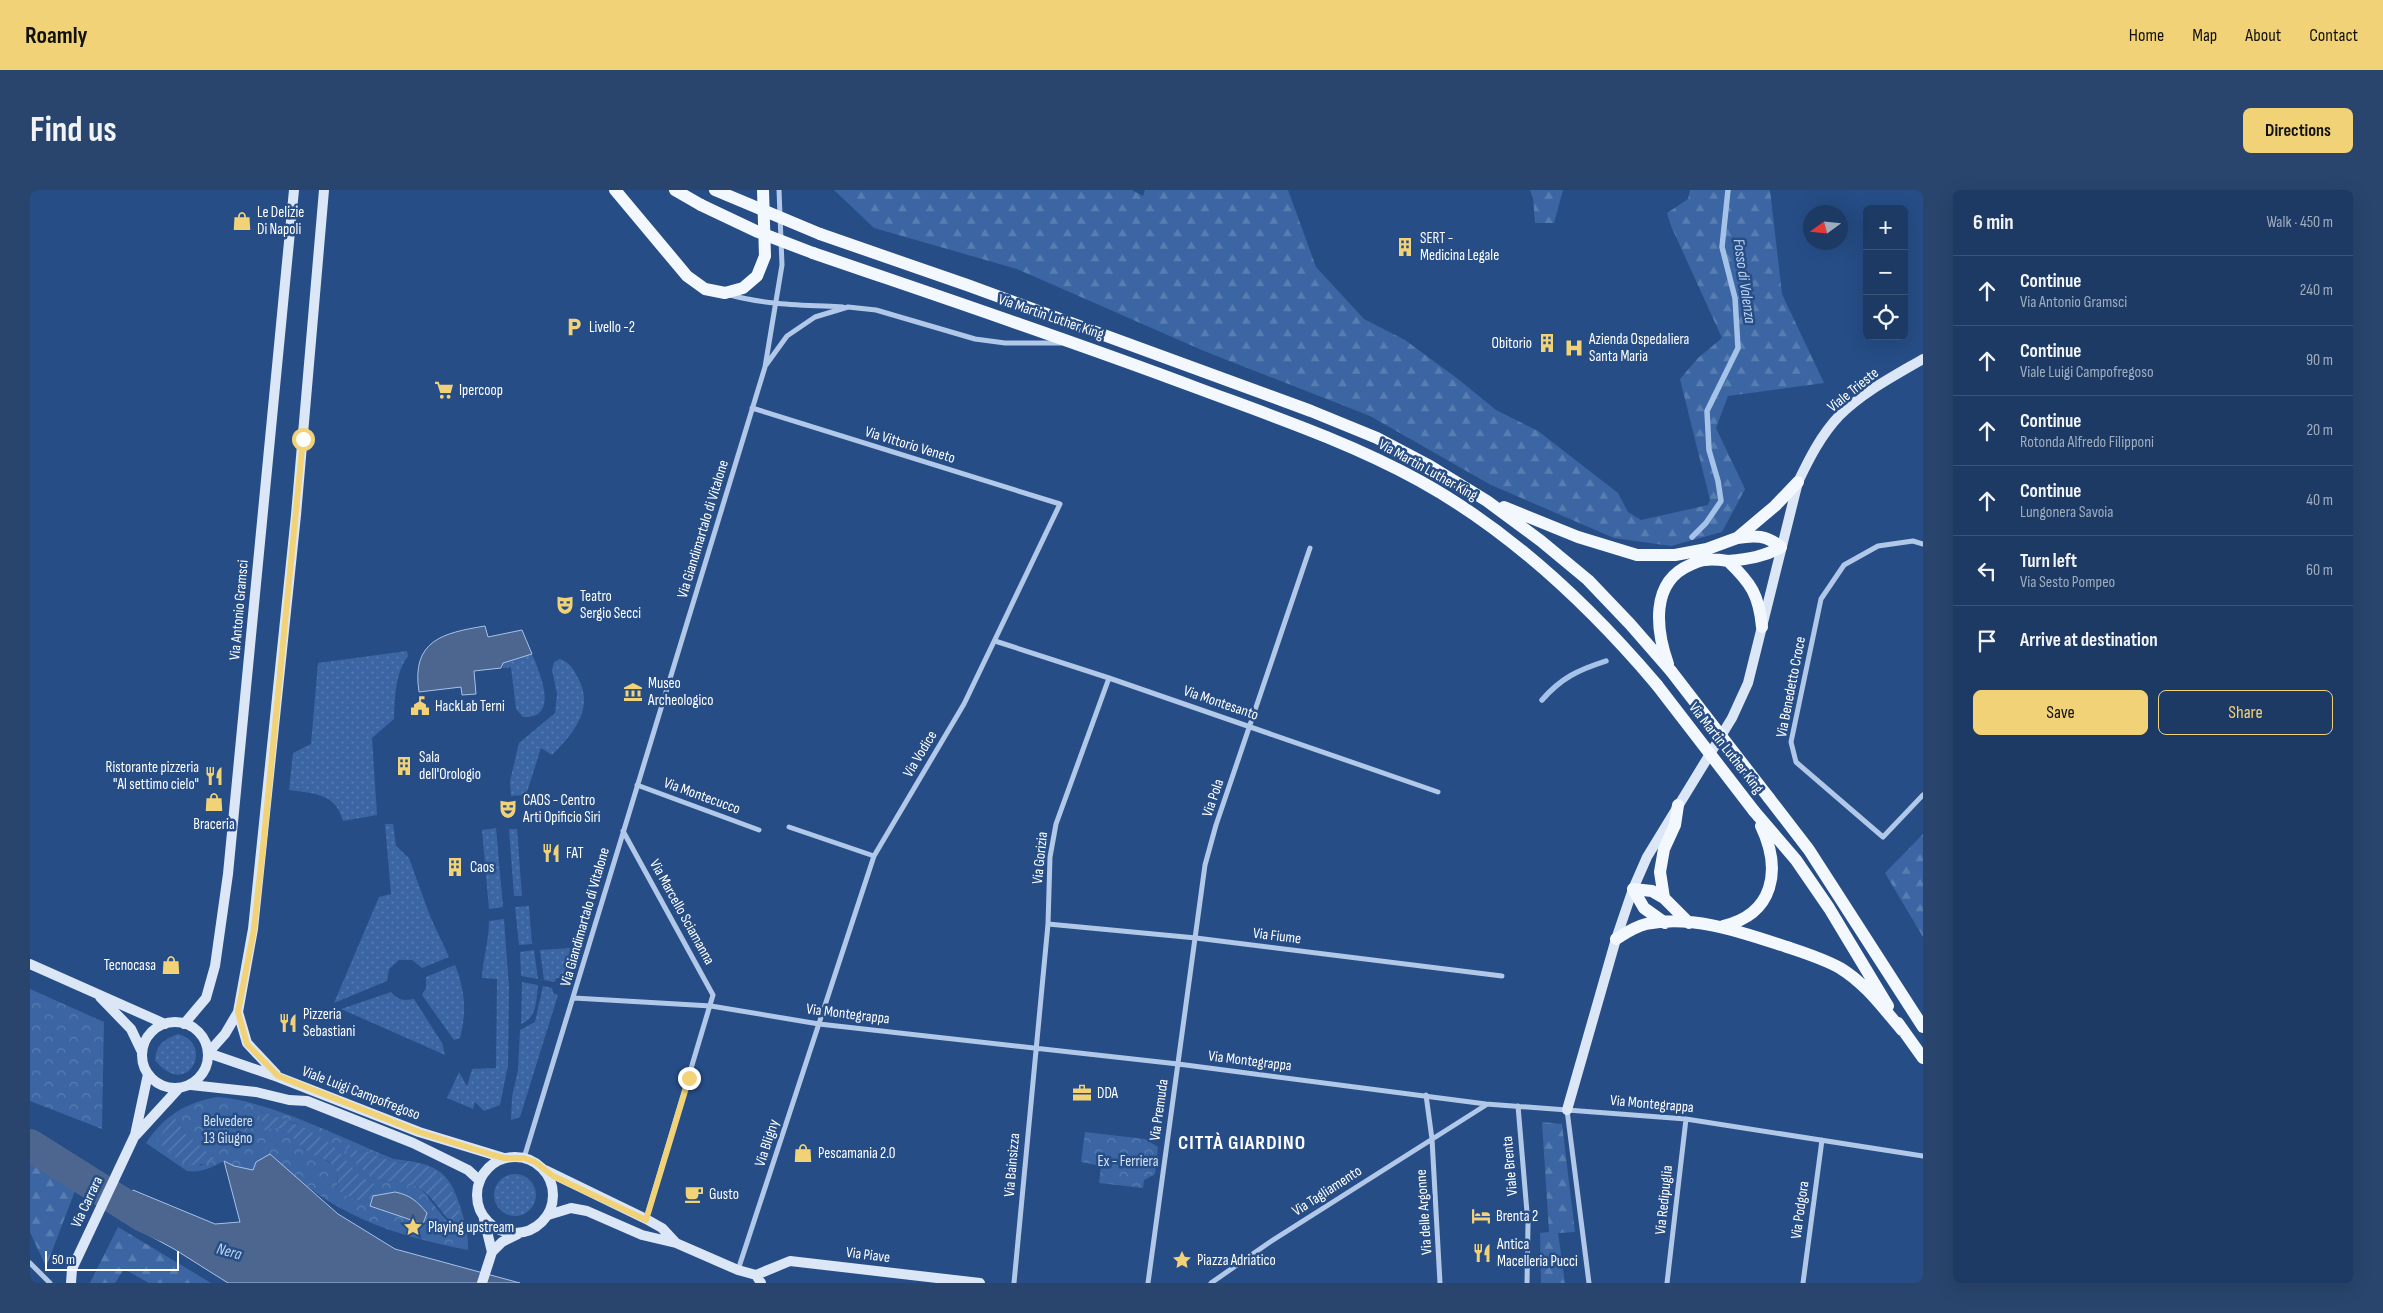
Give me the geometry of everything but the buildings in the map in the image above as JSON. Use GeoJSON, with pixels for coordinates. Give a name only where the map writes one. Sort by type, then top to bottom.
{"type":"FeatureCollection","features":[{"type":"Feature","properties":{"kind":"main road"},"geometry":{"type":"LineString","coordinates":[[615,190],[687,276],[705,289],[725,293],[743,288],[757,276],[765,256],[763,190]]}},
{"type":"Feature","properties":{"kind":"main road","name":"Via Martin Luther King"},"geometry":{"type":"LineString","coordinates":[[675,190],[701,205],[758,232],[813,253],[1076,343],[1305,428],[1420,481],[1476,517],[1530,557],[1616,638],[1657,685],[1754,811],[1796,860],[1863,960],[1902,1030],[1923,1058]]}},
{"type":"Feature","properties":{"kind":"main road","name":"Via Martin Luther King"},"geometry":{"type":"LineString","coordinates":[[715,190],[820,234],[967,285],[1311,411],[1376,438],[1430,466],[1487,501],[1541,541],[1588,580],[1671,671],[1809,850],[1923,1027]]}},
{"type":"Feature","properties":{"kind":"main road"},"geometry":{"type":"LineString","coordinates":[[1737,538],[1798,482]]}},
{"type":"Feature","properties":{"kind":"main road"},"geometry":{"type":"LineString","coordinates":[[1487,501],[1578,537],[1636,555],[1675,555],[1707,549],[1737,538],[1756,535],[1771,539],[1781,547],[1768,555],[1752,559],[1728,561],[1703,560],[1679,569],[1664,588],[1658,612],[1660,641],[1671,671]]}},
{"type":"Feature","properties":{"kind":"main road"},"geometry":{"type":"LineString","coordinates":[[1728,561],[1741,573],[1756,593],[1760,605],[1762,627]]}},
{"type":"Feature","properties":{"kind":"main road"},"geometry":{"type":"LineString","coordinates":[[1664,898],[1660,872],[1664,849],[1675,825],[1678,805]]}},
{"type":"Feature","properties":{"kind":"main road"},"geometry":{"type":"LineString","coordinates":[[1721,927],[1735,924],[1751,914],[1769,892],[1774,864],[1767,839],[1754,811]]}},
{"type":"Feature","properties":{"kind":"main road"},"geometry":{"type":"LineString","coordinates":[[1633,889],[1652,891],[1664,898],[1689,923]]}},
{"type":"Feature","properties":{"kind":"main road"},"geometry":{"type":"LineString","coordinates":[[1633,889],[1644,908],[1666,923]]}},
{"type":"Feature","properties":{"kind":"main road"},"geometry":{"type":"LineString","coordinates":[[1616,939],[1633,928],[1648,924],[1689,923],[1721,927],[1817,958],[1840,968],[1858,982],[1902,1030]]}},
{"type":"Feature","properties":{"kind":"street","name":"Via Antonio Gramsci"},"geometry":{"type":"LineString","coordinates":[[184,1024],[206,998],[215,966],[228,874],[294,190]]}},
{"type":"Feature","properties":{"kind":"street"},"geometry":{"type":"LineString","coordinates":[[208,1054],[225,1034],[238,1012],[254,929],[296,515],[324,190]]}},
{"type":"Feature","properties":{"kind":"street","name":"Via Giandimartalo di Vitalone"},"geometry":{"type":"LineString","coordinates":[[524,1158],[764,367],[782,264],[779,190]]}},
{"type":"Feature","properties":{"kind":"street","name":"Via Giandimartalo di Vitalone"},"geometry":{"type":"LineString","coordinates":[[725,293],[750,300],[776,303],[876,310],[976,339],[1005,343],[1076,343]]}},
{"type":"Feature","properties":{"kind":"street","name":"Via Giandimartalo di Vitalone"},"geometry":{"type":"LineString","coordinates":[[764,367],[787,336],[814,317],[848,307]]}},
{"type":"Feature","properties":{"kind":"street","name":"Viale Trieste"},"geometry":{"type":"LineString","coordinates":[[1567,1110],[1616,939],[1633,889],[1647,857],[1732,718],[1748,683],[1798,482],[1813,451],[1840,416],[1876,386],[1923,359]]}},
{"type":"Feature","properties":{"kind":"street","name":"Via Vittorio Veneto"},"geometry":{"type":"LineString","coordinates":[[752,408],[1060,504]]}},
{"type":"Feature","properties":{"kind":"street","name":"Via Vodice"},"geometry":{"type":"LineString","coordinates":[[818,1024],[874,856],[964,704],[1060,504]]}},
{"type":"Feature","properties":{"kind":"street","name":"Via Benedetto Croce"},"geometry":{"type":"LineString","coordinates":[[1923,544],[1913,541],[1878,546],[1844,565],[1839,571],[1821,599],[1791,742],[1796,762],[1883,837],[1923,795]]}},
{"type":"Feature","properties":{"kind":"street","name":"Via Pola"},"geometry":{"type":"LineString","coordinates":[[1178,1064],[1205,865],[1216,825],[1251,727],[1310,548]]}},
{"type":"Feature","properties":{"kind":"street","name":"Via Montesanto"},"geometry":{"type":"LineString","coordinates":[[995,641],[1109,678],[1438,792]]}},
{"type":"Feature","properties":{"kind":"street","name":"Via Gorizia"},"geometry":{"type":"LineString","coordinates":[[1035,1049],[1048,924],[1050,857],[1056,824],[1109,678]]}},
{"type":"Feature","properties":{"kind":"street","name":"Via Montecucco"},"geometry":{"type":"LineString","coordinates":[[636,784],[759,830]]}},
{"type":"Feature","properties":{"kind":"street"},"geometry":{"type":"LineString","coordinates":[[789,827],[874,856]]}},
{"type":"Feature","properties":{"kind":"street","name":"Via Marcello Sciamanna"},"geometry":{"type":"LineString","coordinates":[[623,831],[713,995],[711,1006]]}},
{"type":"Feature","properties":{"kind":"street","name":"Via Fiume"},"geometry":{"type":"LineString","coordinates":[[1048,924],[1196,938],[1502,976]]}},
{"type":"Feature","properties":{"kind":"street"},"geometry":{"type":"LineString","coordinates":[[30,964],[165,1024],[184,1024],[201,1035],[208,1054],[207,1064],[202,1075],[191,1085],[179,1088],[164,1086],[148,1074],[143,1062],[142,1052],[131,1029],[95,993]]}},
{"type":"Feature","properties":{"kind":"street","name":"Via Montegrappa"},"geometry":{"type":"LineString","coordinates":[[574,998],[711,1006],[818,1024],[1178,1064],[1486,1104],[1686,1119],[1923,1156]]}},
{"type":"Feature","properties":{"kind":"street"},"geometry":{"type":"LineString","coordinates":[[646,1220],[711,1006]]}},
{"type":"Feature","properties":{"kind":"street"},"geometry":{"type":"LineString","coordinates":[[238,1012],[247,1044],[278,1076]]}},
{"type":"Feature","properties":{"kind":"street"},"geometry":{"type":"LineString","coordinates":[[142,1052],[145,1041],[153,1030],[165,1024]]}},
{"type":"Feature","properties":{"kind":"street","name":"Via Bligny"},"geometry":{"type":"LineString","coordinates":[[738,1270],[818,1024]]}},
{"type":"Feature","properties":{"kind":"street","name":"Via Bainsizza"},"geometry":{"type":"LineString","coordinates":[[1014,1283],[1035,1049]]}},
{"type":"Feature","properties":{"kind":"street","name":"Viale Luigi Campofregoso"},"geometry":{"type":"LineString","coordinates":[[208,1054],[278,1076],[419,1132],[504,1158]]}},
{"type":"Feature","properties":{"kind":"street","name":"Via Premuda"},"geometry":{"type":"LineString","coordinates":[[1148,1283],[1178,1064]]}},
{"type":"Feature","properties":{"kind":"street","name":"Via Carrara"},"geometry":{"type":"LineString","coordinates":[[71,1283],[72,1269],[135,1135],[148,1074]]}},
{"type":"Feature","properties":{"kind":"street","name":"Viale Luigi Campofregoso"},"geometry":{"type":"LineString","coordinates":[[191,1085],[256,1092],[289,1100],[307,1100],[413,1143],[468,1170],[480,1181]]}},
{"type":"Feature","properties":{"kind":"street","name":"Via Carrara"},"geometry":{"type":"LineString","coordinates":[[135,1135],[179,1088]]}},
{"type":"Feature","properties":{"kind":"street"},"geometry":{"type":"LineString","coordinates":[[1426,1095],[1432,1139]]}},
{"type":"Feature","properties":{"kind":"street","name":"Via Tagliamento"},"geometry":{"type":"LineString","coordinates":[[1210,1283],[1486,1104]]}},
{"type":"Feature","properties":{"kind":"street","name":"Viale Brenta"},"geometry":{"type":"LineString","coordinates":[[1518,1106],[1528,1224],[1526,1283]]}},
{"type":"Feature","properties":{"kind":"street"},"geometry":{"type":"LineString","coordinates":[[1567,1110],[1589,1283]]}},
{"type":"Feature","properties":{"kind":"street","name":"Via Redipuglia"},"geometry":{"type":"LineString","coordinates":[[1667,1283],[1686,1119]]}},
{"type":"Feature","properties":{"kind":"street","name":"Via delle Argonne"},"geometry":{"type":"LineString","coordinates":[[1432,1139],[1440,1283]]}},
{"type":"Feature","properties":{"kind":"street","name":"Via Podgora"},"geometry":{"type":"LineString","coordinates":[[1803,1283],[1822,1140]]}},
{"type":"Feature","properties":{"kind":"street"},"geometry":{"type":"LineString","coordinates":[[491,1256],[477,1193],[485,1171],[494,1163],[504,1158],[524,1158],[535,1162],[544,1170],[662,1228],[676,1243]]}},
{"type":"Feature","properties":{"kind":"street"},"geometry":{"type":"LineString","coordinates":[[482,1283],[491,1256],[502,1242],[540,1224],[548,1215],[552,1204],[553,1192],[550,1180],[544,1170]]}},
{"type":"Feature","properties":{"kind":"street"},"geometry":{"type":"LineString","coordinates":[[548,1215],[571,1208],[587,1212],[642,1235],[676,1243],[759,1279]]}},
{"type":"Feature","properties":{"kind":"street"},"geometry":{"type":"LineString","coordinates":[[482,1214],[488,1223],[498,1229],[519,1233]]}},
{"type":"Feature","properties":{"kind":"street","name":"Via Piave"},"geometry":{"type":"LineString","coordinates":[[759,1279],[790,1260],[980,1283]]}},
{"type":"Feature","properties":{"kind":"street"},"geometry":{"type":"LineString","coordinates":[[30,1263],[50,1283]]}},
{"type":"Feature","properties":{"kind":"green space"},"geometry":{"type":"Polygon","coordinates":[[[834,190],[1132,190],[1143,196],[1145,190],[1288,190],[1316,267],[1364,319],[1405,340],[1496,410],[1538,431],[1618,493],[1628,512],[1641,520],[1708,505],[1710,500],[1680,379],[1698,358],[1722,338],[1671,226],[1667,213],[1688,199],[1690,190],[1770,190],[1782,294],[1824,383],[1728,396],[1716,428],[1745,489],[1722,532],[1671,546],[1614,538],[1491,485],[1370,416],[1204,351],[1017,269],[874,228],[834,190]]]}},
{"type":"Feature","properties":{"kind":"green space"},"geometry":{"type":"Polygon","coordinates":[[[1530,190],[1563,190],[1554,223],[1535,223],[1533,198],[1530,190]]]}},
{"type":"Feature","properties":{"kind":"green space"},"geometry":{"type":"Polygon","coordinates":[[[407,651],[408,656],[400,670],[396,686],[394,719],[372,738],[377,815],[343,821],[335,804],[329,800],[315,794],[289,790],[293,753],[311,744],[318,663],[407,651]]]}},
{"type":"Feature","properties":{"kind":"green space"},"geometry":{"type":"Polygon","coordinates":[[[532,654],[542,682],[544,702],[541,710],[535,716],[523,717],[516,709],[511,667],[503,668],[503,663],[532,654]]]}},
{"type":"Feature","properties":{"kind":"green space"},"geometry":{"type":"Polygon","coordinates":[[[560,659],[571,666],[583,689],[583,710],[574,729],[552,755],[541,748],[526,795],[511,796],[510,781],[519,743],[555,713],[557,694],[552,670],[554,662],[560,659]]]}},
{"type":"Feature","properties":{"kind":"green space"},"geometry":{"type":"Polygon","coordinates":[[[385,824],[393,824],[396,846],[409,858],[430,916],[449,957],[422,968],[412,960],[399,960],[389,969],[387,981],[334,1003],[379,897],[391,894],[385,824]]]}},
{"type":"Feature","properties":{"kind":"green space"},"geometry":{"type":"Polygon","coordinates":[[[496,828],[503,907],[489,909],[482,830],[496,828]]]}},
{"type":"Feature","properties":{"kind":"green space"},"geometry":{"type":"Polygon","coordinates":[[[509,829],[517,829],[522,896],[514,896],[509,829]]]}},
{"type":"Feature","properties":{"kind":"green space"},"geometry":{"type":"Polygon","coordinates":[[[1923,834],[1923,937],[1885,873],[1923,834]]]}},
{"type":"Feature","properties":{"kind":"green space"},"geometry":{"type":"Polygon","coordinates":[[[529,906],[532,944],[519,945],[515,907],[529,906]]]}},
{"type":"Feature","properties":{"kind":"green space"},"geometry":{"type":"Polygon","coordinates":[[[504,919],[509,988],[508,1065],[500,1105],[484,1111],[475,1102],[473,1109],[447,1098],[459,1072],[467,1086],[472,1069],[496,1068],[497,979],[482,978],[489,921],[504,919]]]}},
{"type":"Feature","properties":{"kind":"green space"},"geometry":{"type":"Polygon","coordinates":[[[572,948],[563,978],[557,978],[554,982],[544,980],[540,950],[572,948]]]}},
{"type":"Feature","properties":{"kind":"green space"},"geometry":{"type":"Polygon","coordinates":[[[534,950],[538,979],[521,976],[520,952],[534,950]]]}},
{"type":"Feature","properties":{"kind":"green space"},"geometry":{"type":"Polygon","coordinates":[[[455,965],[463,992],[464,1019],[460,1038],[454,1040],[422,995],[426,988],[426,977],[455,965]]]}},
{"type":"Feature","properties":{"kind":"green space"},"geometry":{"type":"Polygon","coordinates":[[[522,982],[538,985],[533,1013],[530,1018],[521,1024],[522,982]]]}},
{"type":"Feature","properties":{"kind":"green space"},"geometry":{"type":"Polygon","coordinates":[[[543,986],[552,988],[553,993],[558,995],[520,1117],[511,1120],[512,1097],[518,1070],[520,1030],[535,1022],[543,986]]]}},
{"type":"Feature","properties":{"kind":"green space"},"geometry":{"type":"Polygon","coordinates":[[[30,989],[104,1022],[102,1129],[30,1101],[30,989]]]}},
{"type":"Feature","properties":{"kind":"green space"},"geometry":{"type":"Polygon","coordinates":[[[391,992],[401,999],[414,999],[442,1043],[445,1055],[341,1009],[391,992]]]}},
{"type":"Feature","properties":{"kind":"green space"},"geometry":{"type":"Polygon","coordinates":[[[178,1034],[189,1040],[195,1048],[196,1057],[193,1066],[186,1072],[177,1075],[167,1071],[155,1060],[159,1046],[168,1038],[178,1034]]]}},
{"type":"Feature","properties":{"kind":"green space","name":"Belvedere 13 Giugno"},"geometry":{"type":"Polygon","coordinates":[[[218,1097],[239,1100],[284,1113],[394,1159],[420,1163],[438,1170],[445,1176],[456,1195],[466,1230],[468,1250],[411,1237],[338,1207],[292,1175],[270,1154],[253,1170],[234,1166],[224,1161],[202,1170],[187,1171],[146,1143],[168,1118],[196,1102],[218,1097]],[[259,1111],[263,1125],[286,1129],[305,1150],[333,1164],[338,1172],[337,1188],[340,1192],[365,1204],[375,1184],[361,1178],[297,1124],[259,1111]],[[175,1118],[200,1166],[214,1159],[185,1133],[175,1118]],[[341,1141],[380,1180],[410,1183],[422,1190],[446,1220],[465,1233],[453,1191],[416,1163],[394,1162],[363,1150],[361,1153],[341,1141]]]}},
{"type":"Feature","properties":{"kind":"green space"},"geometry":{"type":"Polygon","coordinates":[[[258,1111],[304,1128],[321,1137],[336,1149],[359,1175],[375,1184],[365,1204],[340,1192],[337,1188],[338,1178],[334,1165],[304,1149],[282,1129],[262,1131],[263,1124],[258,1111]]]}},
{"type":"Feature","properties":{"kind":"green space"},"geometry":{"type":"Polygon","coordinates":[[[175,1118],[185,1133],[215,1159],[197,1165],[190,1165],[178,1159],[157,1142],[164,1130],[175,1118]]]}},
{"type":"Feature","properties":{"kind":"green space"},"geometry":{"type":"Polygon","coordinates":[[[1542,1122],[1562,1124],[1575,1232],[1558,1233],[1565,1283],[1541,1283],[1540,1233],[1549,1232],[1542,1122]]]}},
{"type":"Feature","properties":{"kind":"green space","name":"Ex - Ferriera"},"geometry":{"type":"Polygon","coordinates":[[[1085,1132],[1145,1139],[1158,1147],[1155,1174],[1144,1180],[1143,1188],[1099,1183],[1101,1166],[1081,1162],[1085,1132]]]}},
{"type":"Feature","properties":{"kind":"green space"},"geometry":{"type":"Polygon","coordinates":[[[341,1140],[361,1153],[363,1150],[395,1162],[419,1163],[440,1174],[452,1190],[465,1233],[452,1223],[422,1190],[407,1183],[375,1178],[362,1170],[347,1152],[341,1140]]]}},
{"type":"Feature","properties":{"kind":"green space"},"geometry":{"type":"Polygon","coordinates":[[[30,1161],[78,1183],[46,1267],[30,1232],[30,1161]]]}},
{"type":"Feature","properties":{"kind":"green space"},"geometry":{"type":"Polygon","coordinates":[[[519,1174],[527,1177],[533,1183],[536,1195],[533,1207],[527,1213],[511,1216],[503,1213],[497,1207],[494,1191],[497,1183],[503,1177],[519,1174]]]}},
{"type":"Feature","properties":{"kind":"green space"},"geometry":{"type":"Polygon","coordinates":[[[118,1227],[211,1283],[149,1283],[124,1269],[115,1283],[90,1283],[118,1227]]]}},
{"type":"Feature","properties":{"kind":"water"},"geometry":{"type":"Polygon","coordinates":[[[485,626],[488,637],[522,630],[532,654],[503,663],[501,668],[474,671],[476,694],[462,695],[461,687],[419,692],[418,675],[420,661],[425,650],[433,642],[456,632],[485,626]]]}},
{"type":"Feature","properties":{"kind":"water"},"geometry":{"type":"Polygon","coordinates":[[[270,1154],[338,1214],[395,1249],[520,1283],[228,1283],[174,1249],[119,1219],[133,1190],[215,1224],[240,1222],[224,1161],[234,1166],[253,1170],[256,1162],[270,1154]]]}},
{"type":"Feature","properties":{"kind":"water"},"geometry":{"type":"Polygon","coordinates":[[[395,1192],[409,1197],[427,1213],[423,1224],[370,1206],[373,1196],[395,1192]]]}},
{"type":"Feature","properties":{"kind":"waterway","name":"Fosso di Valenza"},"geometry":{"type":"LineString","coordinates":[[1692,537],[1706,523],[1721,501],[1718,481],[1709,450],[1707,411],[1738,348],[1735,298],[1722,247],[1728,190]]}},
{"type":"Feature","properties":{"kind":"waterway","name":"Fosso di Valenza"},"geometry":{"type":"LineString","coordinates":[[1542,700],[1563,680],[1606,661]]}},
{"type":"Feature","properties":{"kind":"waterway","name":"Nera"},"geometry":{"type":"LineString","coordinates":[[30,1145],[143,1216],[165,1226]]}},
{"type":"Feature","properties":{"kind":"place","name":"Le Delizie Di Napoli"},"geometry":{"type":"Point","coordinates":[242,221]}},
{"type":"Feature","properties":{"kind":"place","name":"SERT - Medicina Legale"},"geometry":{"type":"Point","coordinates":[1405,247]}},
{"type":"Feature","properties":{"kind":"place","name":"Livello -2"},"geometry":{"type":"Point","coordinates":[574,327]}},
{"type":"Feature","properties":{"kind":"place","name":"Obitorio"},"geometry":{"type":"Point","coordinates":[1547,343]}},
{"type":"Feature","properties":{"kind":"place","name":"Azienda Ospedaliera Santa Maria"},"geometry":{"type":"Point","coordinates":[1574,348]}},
{"type":"Feature","properties":{"kind":"place","name":"Ipercoop"},"geometry":{"type":"Point","coordinates":[444,390]}},
{"type":"Feature","properties":{"kind":"place","name":"Teatro Sergio Secci"},"geometry":{"type":"Point","coordinates":[565,605]}},
{"type":"Feature","properties":{"kind":"place","name":"Museo Archeologico"},"geometry":{"type":"Point","coordinates":[633,692]}},
{"type":"Feature","properties":{"kind":"place","name":"HackLab Terni"},"geometry":{"type":"Point","coordinates":[420,706]}},
{"type":"Feature","properties":{"kind":"place","name":"Sala dell'Orologio"},"geometry":{"type":"Point","coordinates":[404,766]}},
{"type":"Feature","properties":{"kind":"place","name":"Ristorante pizzeria \"Al settimo cielo\""},"geometry":{"type":"Point","coordinates":[214,776]}},
{"type":"Feature","properties":{"kind":"place","name":"Braceria"},"geometry":{"type":"Point","coordinates":[214,802]}},
{"type":"Feature","properties":{"kind":"place","name":"CAOS - Centro Arti Opificio Siri"},"geometry":{"type":"Point","coordinates":[508,809]}},
{"type":"Feature","properties":{"kind":"place","name":"FAT"},"geometry":{"type":"Point","coordinates":[551,853]}},
{"type":"Feature","properties":{"kind":"place","name":"Caos"},"geometry":{"type":"Point","coordinates":[455,867]}},
{"type":"Feature","properties":{"kind":"place","name":"Tecnocasa"},"geometry":{"type":"Point","coordinates":[171,965]}},
{"type":"Feature","properties":{"kind":"place","name":"Pizzeria Sebastiani"},"geometry":{"type":"Point","coordinates":[288,1023]}},
{"type":"Feature","properties":{"kind":"place","name":"DDA"},"geometry":{"type":"Point","coordinates":[1082,1093]}},
{"type":"Feature","properties":{"kind":"place","name":"Pescamania 2.0"},"geometry":{"type":"Point","coordinates":[803,1153]}},
{"type":"Feature","properties":{"kind":"place","name":"Gusto"},"geometry":{"type":"Point","coordinates":[694,1194]}},
{"type":"Feature","properties":{"kind":"place","name":"Brenta 2"},"geometry":{"type":"Point","coordinates":[1481,1216]}},
{"type":"Feature","properties":{"kind":"place","name":"Playing upstream"},"geometry":{"type":"Point","coordinates":[413,1227]}},
{"type":"Feature","properties":{"kind":"place","name":"Antica Macelleria Pucci"},"geometry":{"type":"Point","coordinates":[1482,1253]}},
{"type":"Feature","properties":{"kind":"place","name":"Piazza Adriatico"},"geometry":{"type":"Point","coordinates":[1182,1260]}},
{"type":"Feature","properties":{"kind":"district","name":"CITTÀ GIARDINO"},"geometry":{"type":"Point","coordinates":[1242,1143]}},
{"type":"Feature","properties":{"kind":"route"},"geometry":{"type":"LineString","coordinates":[[303,439],[254,929],[238,1012],[247,1044],[258,1058],[278,1076],[419,1132],[504,1158],[524,1158],[535,1162],[553,1176],[646,1220],[689,1078]]}}]}
